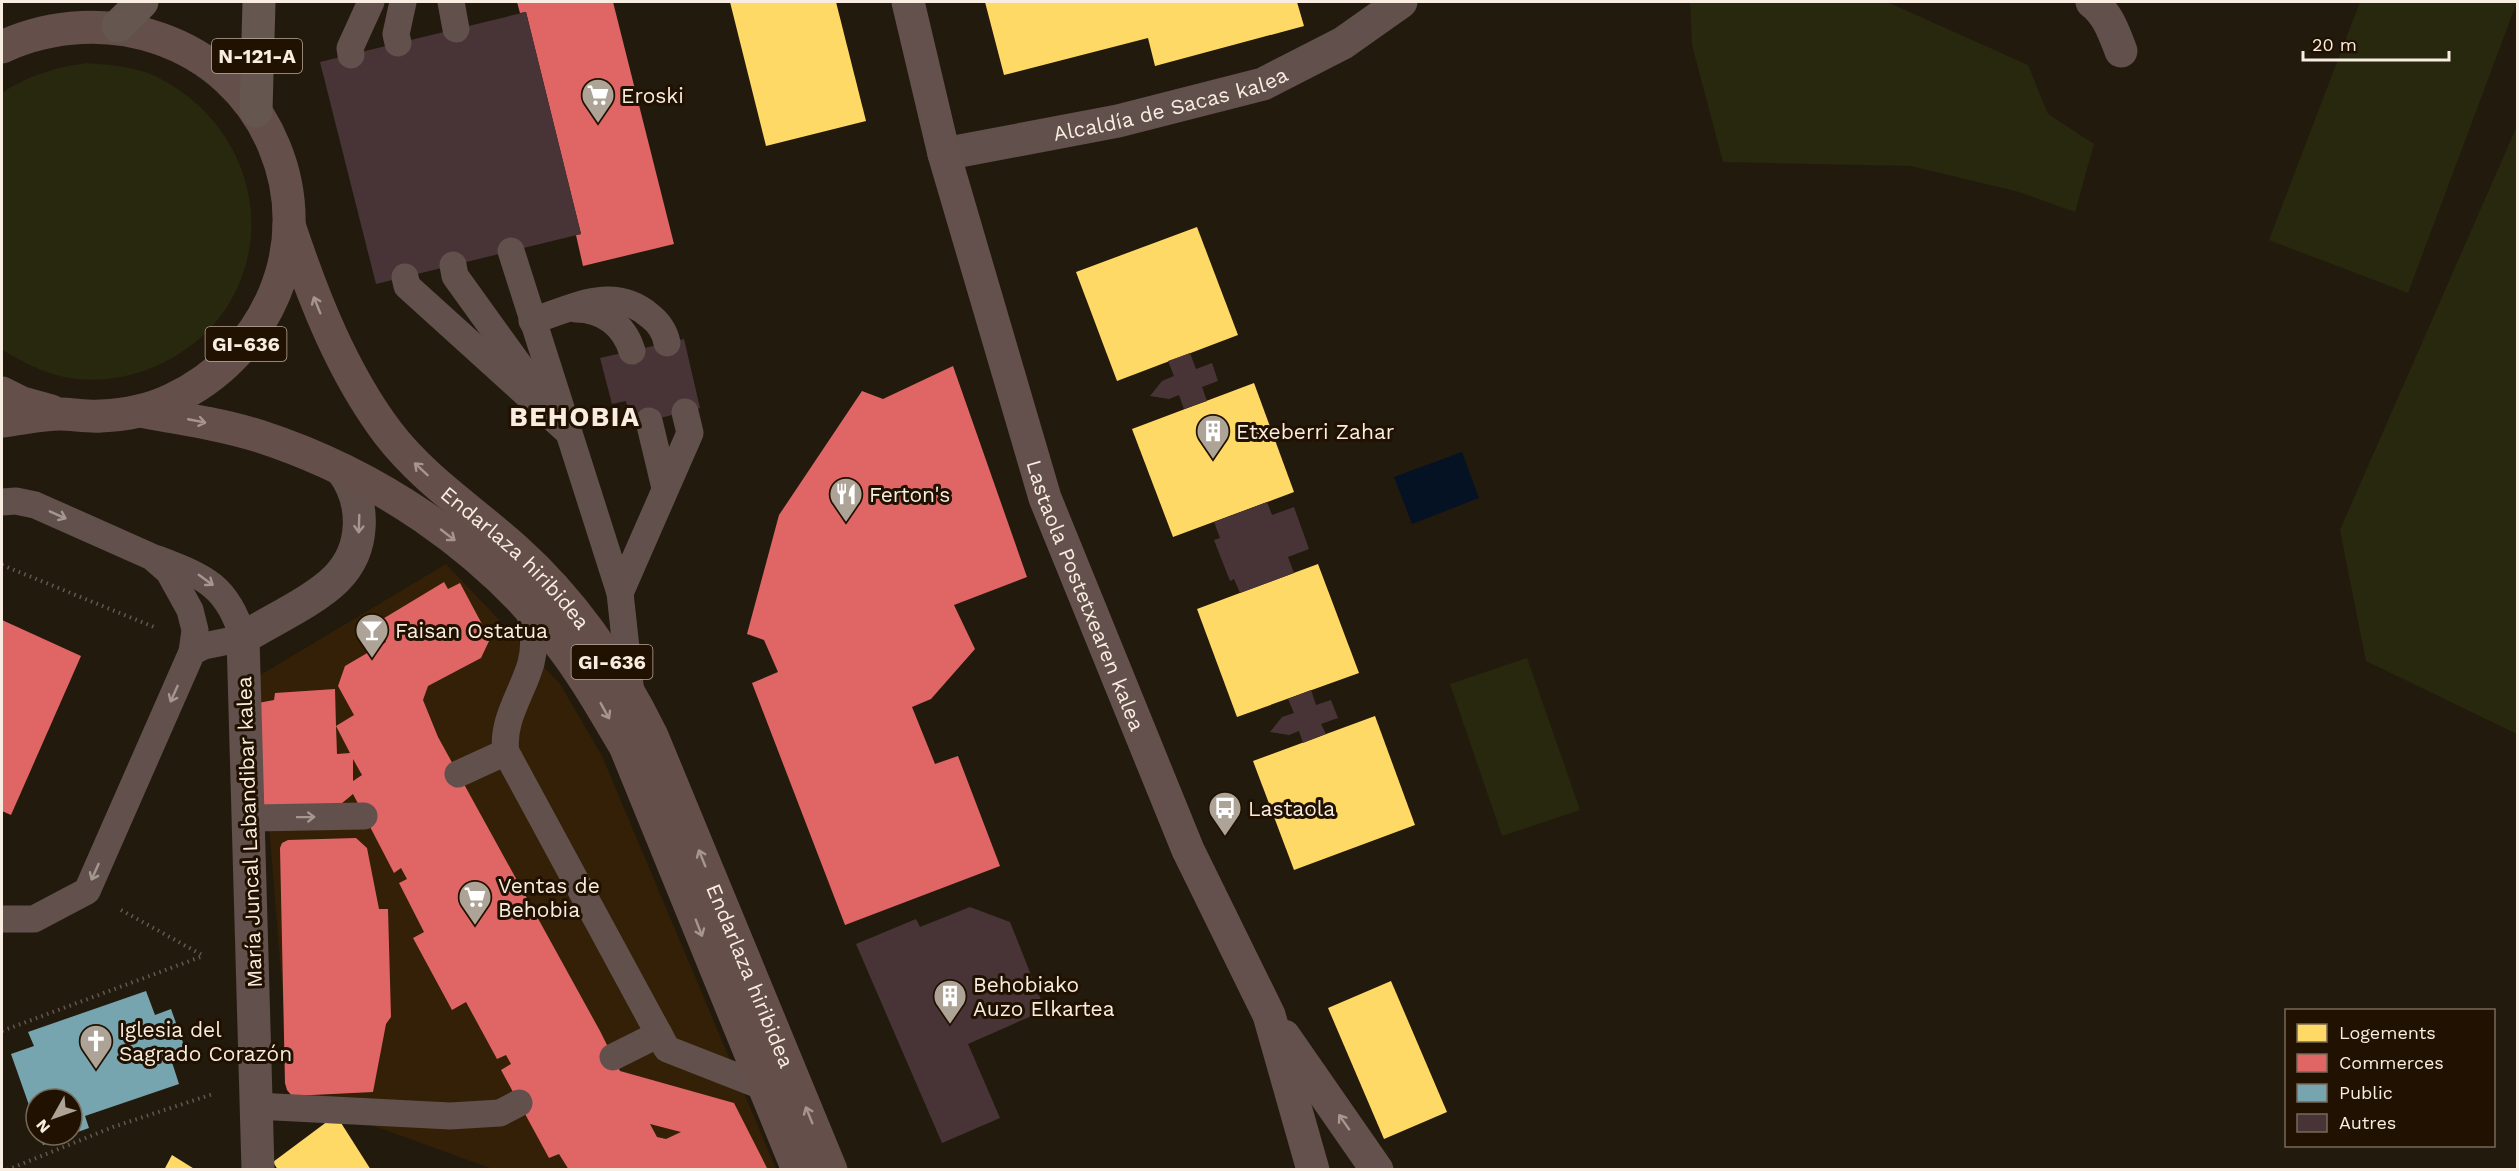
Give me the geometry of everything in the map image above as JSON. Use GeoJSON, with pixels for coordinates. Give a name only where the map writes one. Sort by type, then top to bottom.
{"type":"FeatureCollection","features":[{"type":"Feature","properties":{"kind":"highway"},"geometry":{"type":"LineString","coordinates":[[118,26],[142,2]]}},
{"type":"Feature","properties":{"kind":"highway","name":"N-121-A"},"geometry":{"type":"LineString","coordinates":[[255,111],[259,2]]}},
{"type":"Feature","properties":{"kind":"main road","name":"GI-636"},"geometry":{"type":"LineString","coordinates":[[2,47],[20,38],[52,28],[85,24],[118,26],[158,35],[196,54],[228,79],[255,111],[277,156],[286,185],[289,225],[286,257],[277,288],[264,317],[246,344],[224,367],[198,387],[169,401],[139,411],[99,417],[59,414],[2,421]]}},
{"type":"Feature","properties":{"kind":"main road","name":"Endarlaza hiribidea"},"geometry":{"type":"LineString","coordinates":[[289,225],[322,317],[365,398],[388,434],[416,465],[516,550],[549,582],[579,617],[631,694],[651,736],[831,1170]]}},
{"type":"Feature","properties":{"kind":"main road","name":"GI-636"},"geometry":{"type":"LineString","coordinates":[[2,393],[22,403],[59,414]]}},
{"type":"Feature","properties":{"kind":"main road","name":"Endarlaza hiribidea"},"geometry":{"type":"LineString","coordinates":[[139,411],[199,421],[258,436],[316,457],[371,483],[424,516],[472,554],[528,607],[558,642],[594,693],[625,746],[798,1170]]}},
{"type":"Feature","properties":{"kind":"street","name":"Lastaola Postetxearen kalea"},"geometry":{"type":"LineString","coordinates":[[908,2],[944,154],[1046,498],[1188,850],[1269,1015],[1313,1170]]}},
{"type":"Feature","properties":{"kind":"street"},"geometry":{"type":"LineString","coordinates":[[2092,2],[2099,7],[2108,20],[2121,51]]}},
{"type":"Feature","properties":{"kind":"street","name":"Alcaldía de Sacas kalea"},"geometry":{"type":"LineString","coordinates":[[944,154],[1118,121],[1263,84],[1343,43],[1387,6]]}},
{"type":"Feature","properties":{"kind":"street"},"geometry":{"type":"LineString","coordinates":[[243,638],[318,593],[336,579],[350,561],[358,540],[360,520],[357,500],[350,481],[342,470]]}},
{"type":"Feature","properties":{"kind":"street","name":"María Juncal Labandibar kalea"},"geometry":{"type":"LineString","coordinates":[[243,638],[258,1170]]}},
{"type":"Feature","properties":{"kind":"street"},"geometry":{"type":"LineString","coordinates":[[1269,1015],[1377,1170]]}},
{"type":"Feature","properties":{"kind":"lane"},"geometry":{"type":"LineString","coordinates":[[351,55],[350,48],[371,2]]}},
{"type":"Feature","properties":{"kind":"lane"},"geometry":{"type":"LineString","coordinates":[[398,43],[396,34],[403,2]]}},
{"type":"Feature","properties":{"kind":"lane"},"geometry":{"type":"LineString","coordinates":[[451,2],[456,29]]}},
{"type":"Feature","properties":{"kind":"lane"},"geometry":{"type":"LineString","coordinates":[[511,251],[620,593],[631,694]]}},
{"type":"Feature","properties":{"kind":"lane"},"geometry":{"type":"LineString","coordinates":[[453,265],[455,276],[568,431]]}},
{"type":"Feature","properties":{"kind":"lane"},"geometry":{"type":"LineString","coordinates":[[405,277],[407,286],[568,431]]}},
{"type":"Feature","properties":{"kind":"lane"},"geometry":{"type":"LineString","coordinates":[[532,321],[605,298],[624,300],[640,308],[655,320],[666,336],[667,343]]}},
{"type":"Feature","properties":{"kind":"lane"},"geometry":{"type":"LineString","coordinates":[[570,309],[588,309],[616,322],[632,351]]}},
{"type":"Feature","properties":{"kind":"lane"},"geometry":{"type":"LineString","coordinates":[[620,593],[690,433],[685,412]]}},
{"type":"Feature","properties":{"kind":"lane"},"geometry":{"type":"LineString","coordinates":[[649,421],[665,488]]}},
{"type":"Feature","properties":{"kind":"lane"},"geometry":{"type":"LineString","coordinates":[[2,502],[16,501],[35,505],[152,557],[199,575],[214,586],[237,618],[243,638],[204,646],[192,652]]}},
{"type":"Feature","properties":{"kind":"lane"},"geometry":{"type":"LineString","coordinates":[[2,919],[34,919],[87,891],[192,652],[195,630],[190,610],[169,572],[152,557]]}},
{"type":"Feature","properties":{"kind":"lane"},"geometry":{"type":"LineString","coordinates":[[528,607],[534,635],[534,649],[504,737],[506,752],[667,1049],[764,1087]]}},
{"type":"Feature","properties":{"kind":"lane"},"geometry":{"type":"LineString","coordinates":[[458,774],[506,752]]}},
{"type":"Feature","properties":{"kind":"lane"},"geometry":{"type":"LineString","coordinates":[[249,818],[364,816]]}},
{"type":"Feature","properties":{"kind":"lane"},"geometry":{"type":"LineString","coordinates":[[613,1057],[658,1034]]}},
{"type":"Feature","properties":{"kind":"lane"},"geometry":{"type":"LineString","coordinates":[[256,1106],[450,1116],[500,1113],[519,1103]]}},
{"type":"Feature","properties":{"kind":"path"},"geometry":{"type":"LineString","coordinates":[[2,565],[167,632],[192,652]]}},
{"type":"Feature","properties":{"kind":"path"},"geometry":{"type":"LineString","coordinates":[[87,891],[203,956]]}},
{"type":"Feature","properties":{"kind":"path"},"geometry":{"type":"LineString","coordinates":[[2,1031],[203,956],[252,955]]}},
{"type":"Feature","properties":{"kind":"path"},"geometry":{"type":"LineString","coordinates":[[7,1170],[113,1127],[222,1091]]}},
{"type":"Feature","properties":{"kind":"shaded area","name":"Ventas de Behobia"},"geometry":{"type":"Polygon","coordinates":[[[446,564],[560,684],[602,756],[776,1169],[493,1169],[291,1096],[257,677],[446,564]]]}},
{"type":"Feature","properties":{"kind":"green space"},"geometry":{"type":"Polygon","coordinates":[[[1690,2],[1887,2],[2028,65],[2048,114],[2094,144],[2075,212],[2019,192],[1911,166],[1723,162],[1692,45],[1690,2]]]}},
{"type":"Feature","properties":{"kind":"green space"},"geometry":{"type":"Polygon","coordinates":[[[2360,2],[2517,2],[2408,293],[2269,240],[2360,2]]]}},
{"type":"Feature","properties":{"kind":"green space"},"geometry":{"type":"Polygon","coordinates":[[[86,63],[149,73],[184,93],[207,114],[226,138],[240,164],[248,193],[251,223],[248,253],[239,284],[227,308],[210,328],[190,346],[168,360],[143,371],[117,378],[91,380],[64,377],[47,372],[2,350],[2,93],[42,73],[86,63]]]}},
{"type":"Feature","properties":{"kind":"green space"},"geometry":{"type":"Polygon","coordinates":[[[2517,126],[2517,734],[2366,661],[2340,530],[2517,126]]]}},
{"type":"Feature","properties":{"kind":"green space"},"geometry":{"type":"Polygon","coordinates":[[[1527,658],[1580,810],[1502,836],[1450,684],[1527,658]]]}},
{"type":"Feature","properties":{"kind":"water"},"geometry":{"type":"Polygon","coordinates":[[[1462,452],[1479,498],[1412,524],[1394,477],[1462,452]]]}},
{"type":"Feature","properties":{"kind":"building: Logements"},"geometry":{"type":"Polygon","coordinates":[[[730,2],[836,2],[866,121],[766,146],[730,2]]]}},
{"type":"Feature","properties":{"kind":"building: Logements"},"geometry":{"type":"Polygon","coordinates":[[[985,2],[1297,2],[1304,26],[1155,66],[1148,38],[1004,75],[985,2]]]}},
{"type":"Feature","properties":{"kind":"building: Logements"},"geometry":{"type":"Polygon","coordinates":[[[1197,227],[1238,335],[1117,381],[1076,272],[1197,227]]]}},
{"type":"Feature","properties":{"kind":"building: Logements","name":"Etxeberri Zahar"},"geometry":{"type":"Polygon","coordinates":[[[1254,383],[1294,492],[1173,537],[1132,429],[1254,383]]]}},
{"type":"Feature","properties":{"kind":"building: Logements"},"geometry":{"type":"Polygon","coordinates":[[[1318,564],[1359,673],[1237,717],[1197,609],[1318,564]]]}},
{"type":"Feature","properties":{"kind":"building: Logements"},"geometry":{"type":"Polygon","coordinates":[[[1375,716],[1415,825],[1294,870],[1253,761],[1375,716]]]}},
{"type":"Feature","properties":{"kind":"building: Logements"},"geometry":{"type":"Polygon","coordinates":[[[1391,981],[1447,1112],[1384,1139],[1328,1008],[1391,981]]]}},
{"type":"Feature","properties":{"kind":"building: Logements"},"geometry":{"type":"Polygon","coordinates":[[[336,1115],[371,1170],[278,1170],[273,1162],[336,1115]]]}},
{"type":"Feature","properties":{"kind":"building: Logements"},"geometry":{"type":"Polygon","coordinates":[[[172,1155],[196,1170],[164,1170],[172,1155]]]}},
{"type":"Feature","properties":{"kind":"building: Commerces","name":"Eroski"},"geometry":{"type":"Polygon","coordinates":[[[517,2],[613,2],[674,244],[583,266],[576,235],[581,234],[526,12],[520,13],[517,2]]]}},
{"type":"Feature","properties":{"kind":"building: Commerces"},"geometry":{"type":"Polygon","coordinates":[[[953,366],[1027,577],[954,605],[975,649],[931,699],[912,707],[935,764],[958,756],[1000,866],[845,925],[752,683],[778,672],[764,640],[747,634],[779,515],[862,391],[883,399],[953,366]]]}},
{"type":"Feature","properties":{"kind":"building: Commerces"},"geometry":{"type":"Polygon","coordinates":[[[444,582],[448,589],[460,583],[490,639],[481,658],[428,686],[423,700],[438,737],[620,1071],[734,1103],[768,1170],[569,1170],[559,1154],[549,1158],[501,1070],[511,1064],[506,1055],[497,1059],[466,1002],[452,1010],[413,938],[424,932],[399,883],[407,879],[401,868],[394,873],[353,794],[341,804],[264,808],[258,703],[274,700],[275,693],[335,689],[336,726],[354,715],[338,686],[345,666],[386,642],[376,623],[444,582]],[[336,726],[337,754],[350,753],[336,726]],[[353,759],[353,781],[362,775],[353,759]],[[650,1124],[657,1137],[666,1139],[681,1132],[650,1124]]]}},
{"type":"Feature","properties":{"kind":"building: Commerces"},"geometry":{"type":"Polygon","coordinates":[[[2,620],[81,656],[11,815],[2,811],[2,620]]]}},
{"type":"Feature","properties":{"kind":"building: Commerces"},"geometry":{"type":"Polygon","coordinates":[[[356,838],[367,848],[379,909],[388,909],[391,1017],[386,1024],[373,1092],[292,1096],[285,1083],[280,848],[282,843],[288,840],[356,838]]]}},
{"type":"Feature","properties":{"kind":"building: Public","name":"Iglesia del Sagrado Corazón"},"geometry":{"type":"Polygon","coordinates":[[[146,991],[155,1015],[171,1009],[186,1051],[170,1056],[179,1084],[85,1116],[89,1128],[84,1130],[84,1087],[24,1087],[24,1091],[11,1054],[34,1046],[28,1032],[146,991]]]}},
{"type":"Feature","properties":{"kind":"building: Autres"},"geometry":{"type":"Polygon","coordinates":[[[526,12],[581,234],[376,284],[320,62],[526,12]]]}},
{"type":"Feature","properties":{"kind":"building: Autres"},"geometry":{"type":"Polygon","coordinates":[[[684,339],[700,408],[632,425],[626,401],[612,404],[600,358],[684,339]]]}},
{"type":"Feature","properties":{"kind":"building: Autres"},"geometry":{"type":"Polygon","coordinates":[[[1190,353],[1196,369],[1212,363],[1218,381],[1202,387],[1207,401],[1184,409],[1179,395],[1169,399],[1150,396],[1162,381],[1174,376],[1168,361],[1190,353]]]}},
{"type":"Feature","properties":{"kind":"building: Autres"},"geometry":{"type":"Polygon","coordinates":[[[1267,502],[1272,515],[1294,507],[1309,549],[1288,557],[1294,573],[1240,593],[1234,579],[1230,581],[1214,540],[1220,538],[1214,522],[1267,502]]]}},
{"type":"Feature","properties":{"kind":"building: Autres"},"geometry":{"type":"Polygon","coordinates":[[[1311,690],[1316,705],[1331,700],[1338,718],[1321,724],[1326,734],[1303,743],[1299,731],[1289,735],[1270,732],[1282,717],[1294,713],[1288,699],[1311,690]]]}},
{"type":"Feature","properties":{"kind":"building: Autres","name":"Behobiako Auzo Elkartea"},"geometry":{"type":"Polygon","coordinates":[[[970,907],[1010,922],[1045,1010],[968,1044],[1000,1118],[942,1143],[856,944],[916,919],[920,927],[970,907]]]}},
{"type":"Feature","properties":{"kind":"place","name":"Eroski"},"geometry":{"type":"Point","coordinates":[598,124]}},
{"type":"Feature","properties":{"kind":"place","name":"Etxeberri Zahar"},"geometry":{"type":"Point","coordinates":[1213,460]}},
{"type":"Feature","properties":{"kind":"place","name":"Ferton's"},"geometry":{"type":"Point","coordinates":[846,523]}},
{"type":"Feature","properties":{"kind":"place","name":"Faisan Ostatua"},"geometry":{"type":"Point","coordinates":[372,659]}},
{"type":"Feature","properties":{"kind":"place","name":"Lastaola"},"geometry":{"type":"Point","coordinates":[1225,837]}},
{"type":"Feature","properties":{"kind":"place","name":"Ventas de Behobia"},"geometry":{"type":"Point","coordinates":[475,926]}},
{"type":"Feature","properties":{"kind":"place","name":"Behobiako Auzo Elkartea"},"geometry":{"type":"Point","coordinates":[950,1025]}},
{"type":"Feature","properties":{"kind":"place","name":"Iglesia del Sagrado Corazón"},"geometry":{"type":"Point","coordinates":[96,1070]}},
{"type":"Feature","properties":{"kind":"district","name":"BEHOBIA"},"geometry":{"type":"Point","coordinates":[575,417]}}]}
